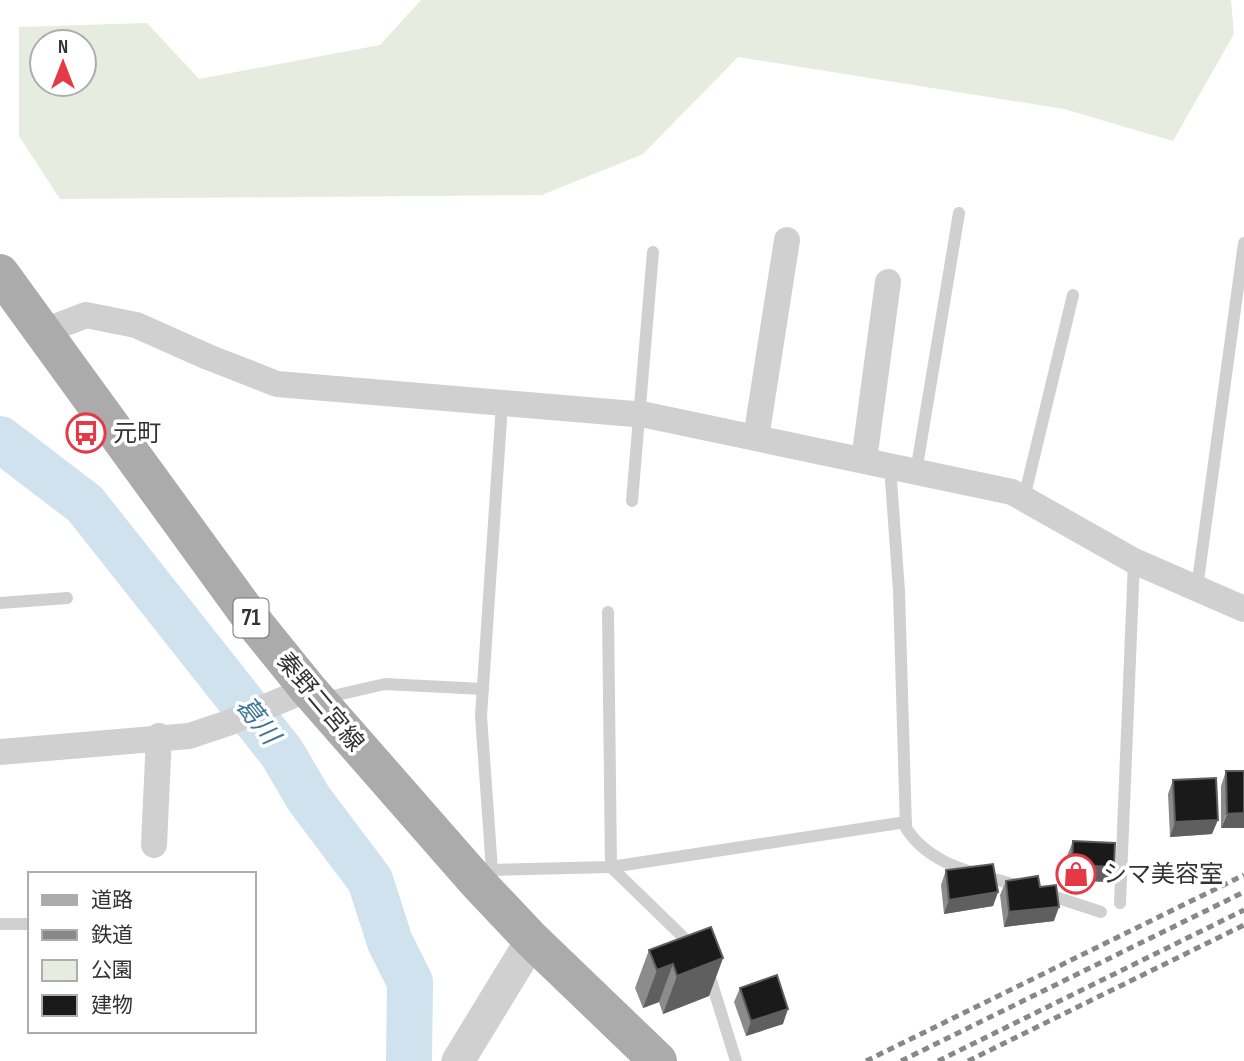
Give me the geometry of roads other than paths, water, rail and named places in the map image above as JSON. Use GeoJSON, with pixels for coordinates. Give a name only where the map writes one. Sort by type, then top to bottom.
{"type":"FeatureCollection","features":[{"type":"Feature","properties":{"kind":"main road","name":"秦野二宮線"},"geometry":{"type":"LineString","coordinates":[[1,275],[253,621],[303,696],[485,877],[532,940],[658,1061]]}},
{"type":"Feature","properties":{"kind":"street"},"geometry":{"type":"LineString","coordinates":[[756,438],[787,240]]}},
{"type":"Feature","properties":{"kind":"street"},"geometry":{"type":"LineString","coordinates":[[863,460],[888,282]]}},
{"type":"Feature","properties":{"kind":"street"},"geometry":{"type":"LineString","coordinates":[[42,332],[86,315],[136,325],[278,384],[639,415],[1012,492],[1134,561],[1244,609]]}},
{"type":"Feature","properties":{"kind":"street"},"geometry":{"type":"LineString","coordinates":[[0,752],[159,736],[189,736],[303,696]]}},
{"type":"Feature","properties":{"kind":"street"},"geometry":{"type":"LineString","coordinates":[[154,845],[159,736]]}},
{"type":"Feature","properties":{"kind":"street"},"geometry":{"type":"LineString","coordinates":[[458,1061],[532,940]]}},
{"type":"Feature","properties":{"kind":"lane"},"geometry":{"type":"LineString","coordinates":[[916,471],[959,213]]}},
{"type":"Feature","properties":{"kind":"lane"},"geometry":{"type":"LineString","coordinates":[[1196,587],[1244,243]]}},
{"type":"Feature","properties":{"kind":"lane"},"geometry":{"type":"LineString","coordinates":[[632,502],[653,251]]}},
{"type":"Feature","properties":{"kind":"lane"},"geometry":{"type":"LineString","coordinates":[[1024,498],[1073,295]]}},
{"type":"Feature","properties":{"kind":"lane"},"geometry":{"type":"LineString","coordinates":[[502,404],[481,716],[485,877],[611,867],[906,822]]}},
{"type":"Feature","properties":{"kind":"lane"},"geometry":{"type":"LineString","coordinates":[[890,466],[899,591],[906,828],[916,844],[940,862],[1101,912]]}},
{"type":"Feature","properties":{"kind":"lane"},"geometry":{"type":"LineString","coordinates":[[1120,902],[1134,561]]}},
{"type":"Feature","properties":{"kind":"lane"},"geometry":{"type":"LineString","coordinates":[[0,603],[67,598]]}},
{"type":"Feature","properties":{"kind":"lane"},"geometry":{"type":"LineString","coordinates":[[608,612],[611,867],[681,935],[708,969],[736,1061]]}},
{"type":"Feature","properties":{"kind":"lane"},"geometry":{"type":"LineString","coordinates":[[303,696],[385,684],[483,689]]}},
{"type":"Feature","properties":{"kind":"lane"},"geometry":{"type":"LineString","coordinates":[[0,924],[28,924]]}},
{"type":"Feature","properties":{"kind":"waterway","name":"葛川"},"geometry":{"type":"LineString","coordinates":[[0,439],[85,504],[282,753],[309,799],[370,880],[390,942],[410,982],[409,1061]]}},
{"type":"Feature","properties":{"kind":"railway"},"geometry":{"type":"LineString","coordinates":[[866,1061],[1244,875]]}},
{"type":"Feature","properties":{"kind":"railway"},"geometry":{"type":"LineString","coordinates":[[901,1061],[1244,892]]}},
{"type":"Feature","properties":{"kind":"railway"},"geometry":{"type":"LineString","coordinates":[[938,1061],[1244,910]]}},
{"type":"Feature","properties":{"kind":"railway"},"geometry":{"type":"LineString","coordinates":[[968,1061],[1244,925]]}},
{"type":"Feature","properties":{"kind":"place","name":"元町"},"geometry":{"type":"Point","coordinates":[86,433]}},
{"type":"Feature","properties":{"kind":"place","name":"シマ美容室"},"geometry":{"type":"Point","coordinates":[1076,874]}}]}
